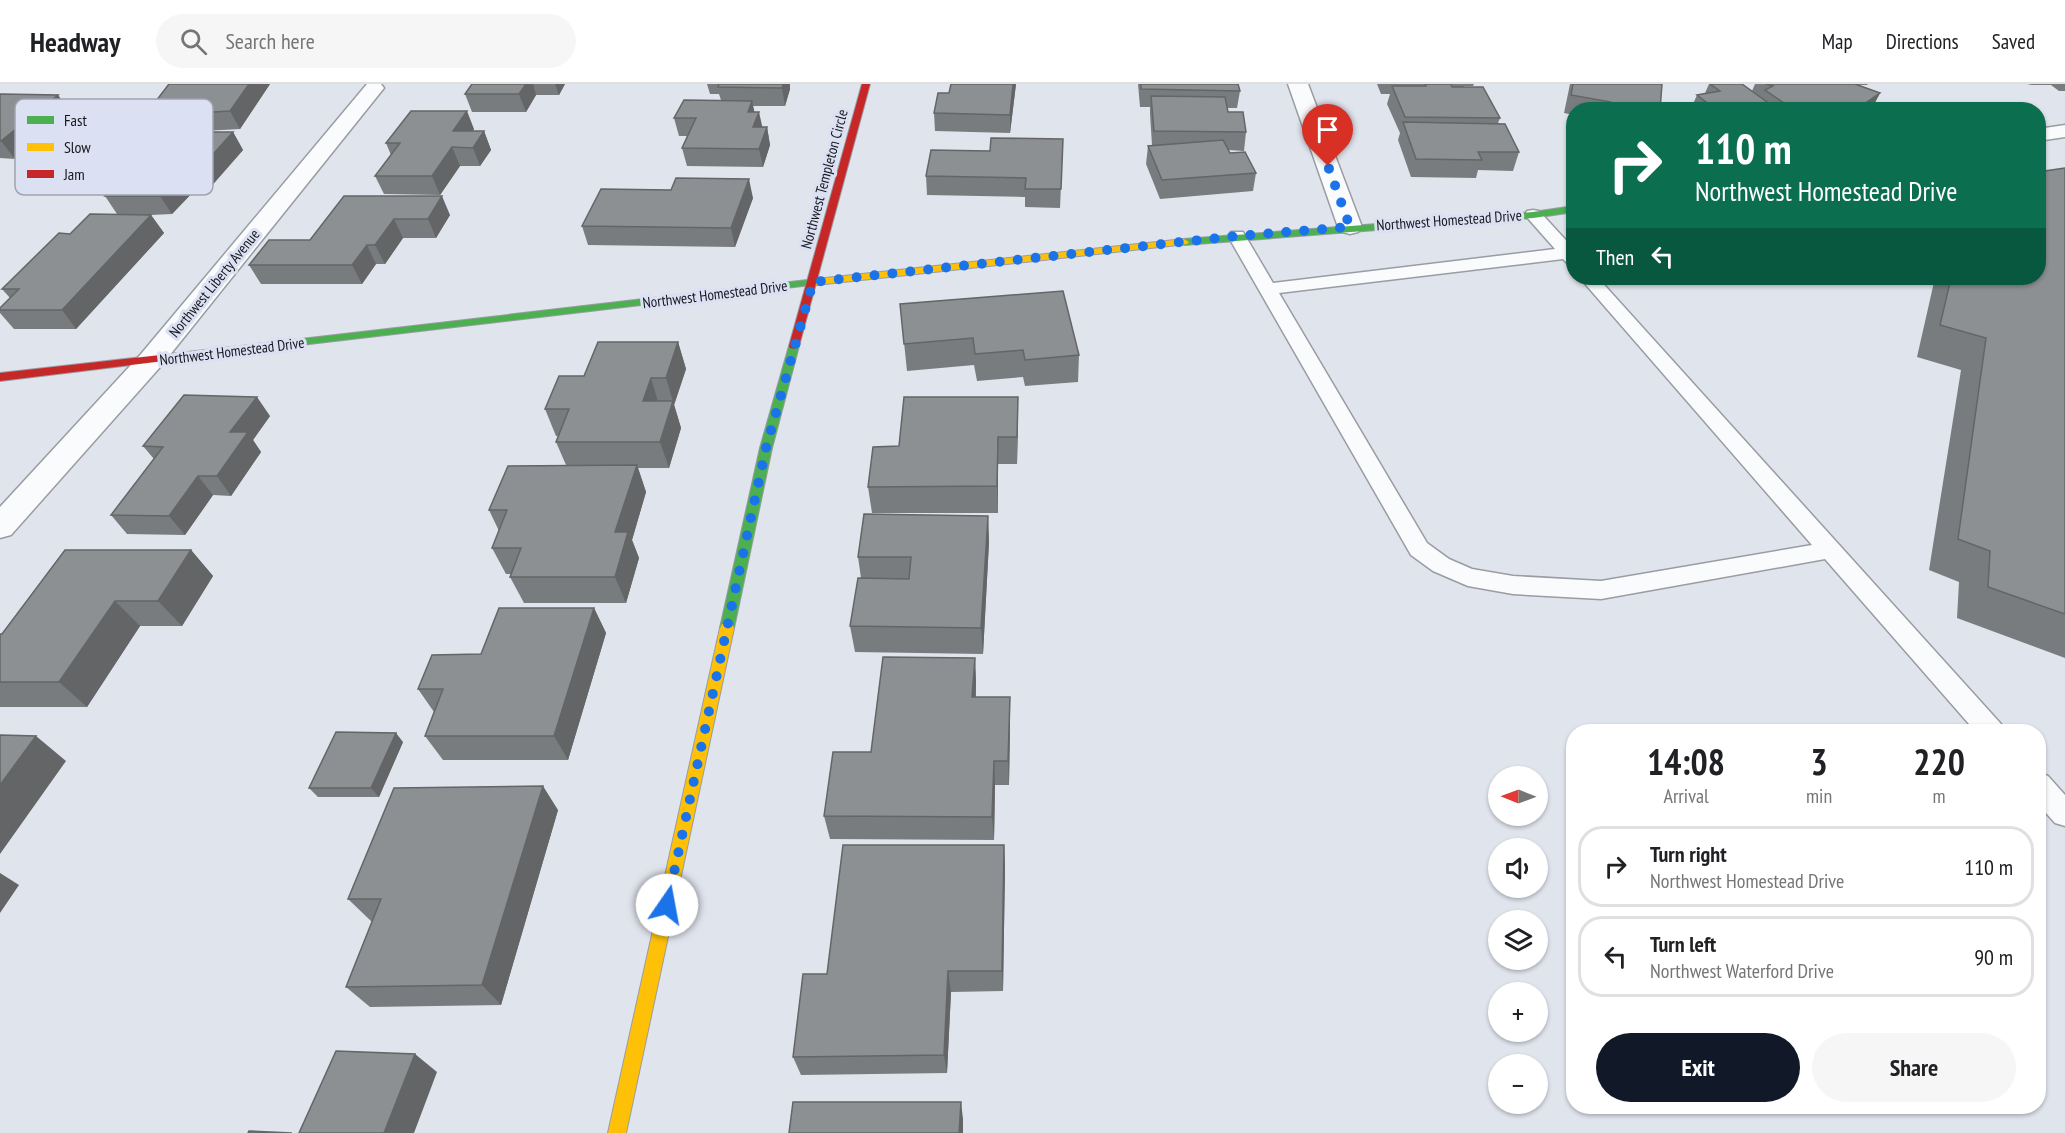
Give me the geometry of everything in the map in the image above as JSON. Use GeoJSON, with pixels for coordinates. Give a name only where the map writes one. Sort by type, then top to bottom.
{"type":"FeatureCollection","features":[{"type":"Feature","properties":{"kind":"street","name":"Northwest Templeton Circle"},"geometry":{"type":"LineString","coordinates":[[617,1133],[766,448],[866,84]]}},
{"type":"Feature","properties":{"kind":"street"},"geometry":{"type":"LineString","coordinates":[[1298,84],[1350,227]]}},
{"type":"Feature","properties":{"kind":"street","name":"Northwest Liberty Avenue"},"geometry":{"type":"LineString","coordinates":[[0,527],[151,360],[374,88]]}},
{"type":"Feature","properties":{"kind":"street"},"geometry":{"type":"LineString","coordinates":[[2046,134],[2065,131]]}},
{"type":"Feature","properties":{"kind":"street","name":"Northwest Homestead Drive"},"geometry":{"type":"LineString","coordinates":[[0,377],[813,282],[1237,236],[1533,215],[1566,210]]}},
{"type":"Feature","properties":{"kind":"lane"},"geometry":{"type":"LineString","coordinates":[[1533,215],[1566,251]]}},
{"type":"Feature","properties":{"kind":"lane"},"geometry":{"type":"LineString","coordinates":[[1237,236],[1419,549],[1450,569],[1468,577],[1513,585],[1601,590],[1830,550]]}},
{"type":"Feature","properties":{"kind":"lane"},"geometry":{"type":"LineString","coordinates":[[1269,289],[1566,258]]}},
{"type":"Feature","properties":{"kind":"lane"},"geometry":{"type":"LineString","coordinates":[[1595,285],[1985,724]]}},
{"type":"Feature","properties":{"kind":"lane"},"geometry":{"type":"LineString","coordinates":[[2046,793],[2065,814]]}},
{"type":"Feature","properties":{"kind":"building"},"geometry":{"type":"Polygon","coordinates":[[[169,84],[249,84],[230,111],[213,112],[213,99],[158,99],[169,84]]]}},
{"type":"Feature","properties":{"kind":"building"},"geometry":{"type":"Polygon","coordinates":[[[472,84],[526,84],[519,94],[465,94],[472,84]]]}},
{"type":"Feature","properties":{"kind":"building"},"geometry":{"type":"Polygon","coordinates":[[[719,84],[783,84],[782,88],[718,87],[719,84]]]}},
{"type":"Feature","properties":{"kind":"building"},"geometry":{"type":"Polygon","coordinates":[[[951,84],[1013,84],[1010,115],[934,113],[938,93],[949,93],[951,84]]]}},
{"type":"Feature","properties":{"kind":"building"},"geometry":{"type":"Polygon","coordinates":[[[1141,84],[1238,84],[1240,91],[1141,89],[1141,84]]]}},
{"type":"Feature","properties":{"kind":"building"},"geometry":{"type":"Polygon","coordinates":[[[1425,84],[1483,87],[1500,118],[1405,117],[1392,86],[1426,86],[1425,84]]]}},
{"type":"Feature","properties":{"kind":"building"},"geometry":{"type":"Polygon","coordinates":[[[1573,84],[1662,84],[1661,102],[1611,102],[1571,95],[1573,84]]]}},
{"type":"Feature","properties":{"kind":"building"},"geometry":{"type":"Polygon","coordinates":[[[1710,84],[1742,84],[1767,102],[1706,102],[1697,95],[1720,91],[1710,84]]]}},
{"type":"Feature","properties":{"kind":"building"},"geometry":{"type":"Polygon","coordinates":[[[1766,84],[1855,84],[1880,93],[1867,102],[1782,102],[1765,90],[1773,86],[1766,84]]]}},
{"type":"Feature","properties":{"kind":"building"},"geometry":{"type":"Polygon","coordinates":[[[0,94],[58,95],[53,99],[15,99],[15,130],[0,141],[0,94]]]}},
{"type":"Feature","properties":{"kind":"building"},"geometry":{"type":"Polygon","coordinates":[[[1151,96],[1225,97],[1228,112],[1243,112],[1246,132],[1154,131],[1151,96]]]}},
{"type":"Feature","properties":{"kind":"building"},"geometry":{"type":"Polygon","coordinates":[[[684,100],[752,101],[748,112],[759,112],[753,127],[767,127],[759,149],[682,148],[696,118],[674,118],[684,100]]]}},
{"type":"Feature","properties":{"kind":"building"},"geometry":{"type":"Polygon","coordinates":[[[411,111],[467,111],[453,131],[484,131],[473,148],[452,147],[432,176],[375,176],[400,143],[386,143],[411,111]]]}},
{"type":"Feature","properties":{"kind":"building"},"geometry":{"type":"Polygon","coordinates":[[[1403,122],[1505,124],[1519,152],[1478,152],[1482,160],[1416,159],[1403,122]]]}},
{"type":"Feature","properties":{"kind":"building"},"geometry":{"type":"Polygon","coordinates":[[[213,132],[233,132],[213,154],[213,132]]]}},
{"type":"Feature","properties":{"kind":"building"},"geometry":{"type":"Polygon","coordinates":[[[991,138],[1063,139],[1061,189],[1025,189],[1026,178],[926,176],[931,150],[990,151],[991,138]]]}},
{"type":"Feature","properties":{"kind":"building"},"geometry":{"type":"Polygon","coordinates":[[[1223,140],[1230,153],[1245,152],[1256,173],[1162,180],[1148,146],[1223,140]]]}},
{"type":"Feature","properties":{"kind":"building"},"geometry":{"type":"Polygon","coordinates":[[[2065,168],[2065,614],[1988,587],[1990,551],[1958,539],[1986,338],[1940,325],[1949,285],[2046,285],[2046,171],[2065,168]]]}},
{"type":"Feature","properties":{"kind":"building"},"geometry":{"type":"Polygon","coordinates":[[[676,178],[749,179],[731,228],[582,226],[601,189],[671,190],[676,178]]]}},
{"type":"Feature","properties":{"kind":"building"},"geometry":{"type":"Polygon","coordinates":[[[106,195],[161,195],[160,196],[106,195]]]}},
{"type":"Feature","properties":{"kind":"building"},"geometry":{"type":"Polygon","coordinates":[[[344,196],[442,196],[428,219],[394,219],[375,245],[367,245],[352,265],[249,265],[269,240],[310,240],[344,196]]]}},
{"type":"Feature","properties":{"kind":"building"},"geometry":{"type":"Polygon","coordinates":[[[90,214],[151,215],[62,310],[0,310],[19,289],[2,289],[59,233],[70,234],[90,214]]]}},
{"type":"Feature","properties":{"kind":"building"},"geometry":{"type":"Polygon","coordinates":[[[1063,291],[1079,355],[1025,360],[1023,350],[975,354],[973,338],[904,344],[900,304],[1063,291]]]}},
{"type":"Feature","properties":{"kind":"building"},"geometry":{"type":"Polygon","coordinates":[[[598,342],[678,342],[666,378],[651,378],[643,401],[673,401],[660,442],[556,442],[569,409],[545,409],[559,376],[584,376],[598,342]]]}},
{"type":"Feature","properties":{"kind":"building"},"geometry":{"type":"Polygon","coordinates":[[[184,395],[257,397],[230,432],[248,432],[217,476],[198,476],[169,516],[111,515],[163,447],[143,446],[184,395]]]}},
{"type":"Feature","properties":{"kind":"building"},"geometry":{"type":"Polygon","coordinates":[[[904,397],[1018,397],[1017,437],[998,437],[997,486],[868,487],[873,447],[899,446],[904,397]]]}},
{"type":"Feature","properties":{"kind":"building"},"geometry":{"type":"Polygon","coordinates":[[[637,465],[615,532],[628,532],[615,577],[510,577],[521,548],[492,548],[507,510],[489,510],[508,466],[637,465]]]}},
{"type":"Feature","properties":{"kind":"building"},"geometry":{"type":"Polygon","coordinates":[[[864,514],[988,516],[981,628],[850,626],[858,578],[909,579],[911,557],[858,557],[864,514]]]}},
{"type":"Feature","properties":{"kind":"building"},"geometry":{"type":"Polygon","coordinates":[[[65,550],[191,550],[158,601],[115,601],[59,682],[0,682],[0,634],[65,550]]]}},
{"type":"Feature","properties":{"kind":"building"},"geometry":{"type":"Polygon","coordinates":[[[499,608],[594,608],[554,736],[425,736],[443,689],[418,689],[432,655],[481,654],[499,608]]]}},
{"type":"Feature","properties":{"kind":"building"},"geometry":{"type":"Polygon","coordinates":[[[883,657],[975,658],[972,697],[1010,697],[1008,761],[994,761],[992,817],[824,816],[833,752],[871,752],[883,657]]]}},
{"type":"Feature","properties":{"kind":"building"},"geometry":{"type":"Polygon","coordinates":[[[336,732],[396,733],[371,788],[309,788],[336,732]]]}},
{"type":"Feature","properties":{"kind":"building"},"geometry":{"type":"Polygon","coordinates":[[[0,735],[36,736],[0,785],[0,735]]]}},
{"type":"Feature","properties":{"kind":"building"},"geometry":{"type":"Polygon","coordinates":[[[543,786],[482,985],[346,987],[381,899],[348,899],[394,788],[543,786]]]}},
{"type":"Feature","properties":{"kind":"building"},"geometry":{"type":"Polygon","coordinates":[[[843,845],[1004,845],[1002,971],[948,971],[944,1055],[793,1057],[803,974],[827,974],[843,845]]]}},
{"type":"Feature","properties":{"kind":"building"},"geometry":{"type":"Polygon","coordinates":[[[336,1051],[415,1054],[384,1133],[299,1133],[336,1051]]]}},
{"type":"Feature","properties":{"kind":"building"},"geometry":{"type":"Polygon","coordinates":[[[793,1102],[961,1102],[959,1133],[789,1133],[793,1102]]]}},
{"type":"Feature","properties":{"kind":"building"},"geometry":{"type":"Polygon","coordinates":[[[249,1131],[292,1133],[248,1133],[249,1131]]]}},
{"type":"Feature","properties":{"kind":"traffic: fast"},"geometry":{"type":"LineString","coordinates":[[1184,242],[1533,215],[1566,210]]}},
{"type":"Feature","properties":{"kind":"traffic: fast"},"geometry":{"type":"LineString","coordinates":[[275,345],[816,282]]}},
{"type":"Feature","properties":{"kind":"traffic: fast"},"geometry":{"type":"LineString","coordinates":[[727,628],[766,448],[794,346]]}},
{"type":"Feature","properties":{"kind":"traffic: slow"},"geometry":{"type":"LineString","coordinates":[[816,282],[1184,242]]}},
{"type":"Feature","properties":{"kind":"traffic: slow"},"geometry":{"type":"LineString","coordinates":[[617,1133],[727,628]]}},
{"type":"Feature","properties":{"kind":"traffic: jam"},"geometry":{"type":"LineString","coordinates":[[794,346],[866,84]]}},
{"type":"Feature","properties":{"kind":"traffic: jam"},"geometry":{"type":"LineString","coordinates":[[0,377],[275,345]]}},
{"type":"Feature","properties":{"kind":"route"},"geometry":{"type":"LineString","coordinates":[[667,905],[766,448],[813,282],[1237,236],[1350,227],[1328,166]]}}]}
